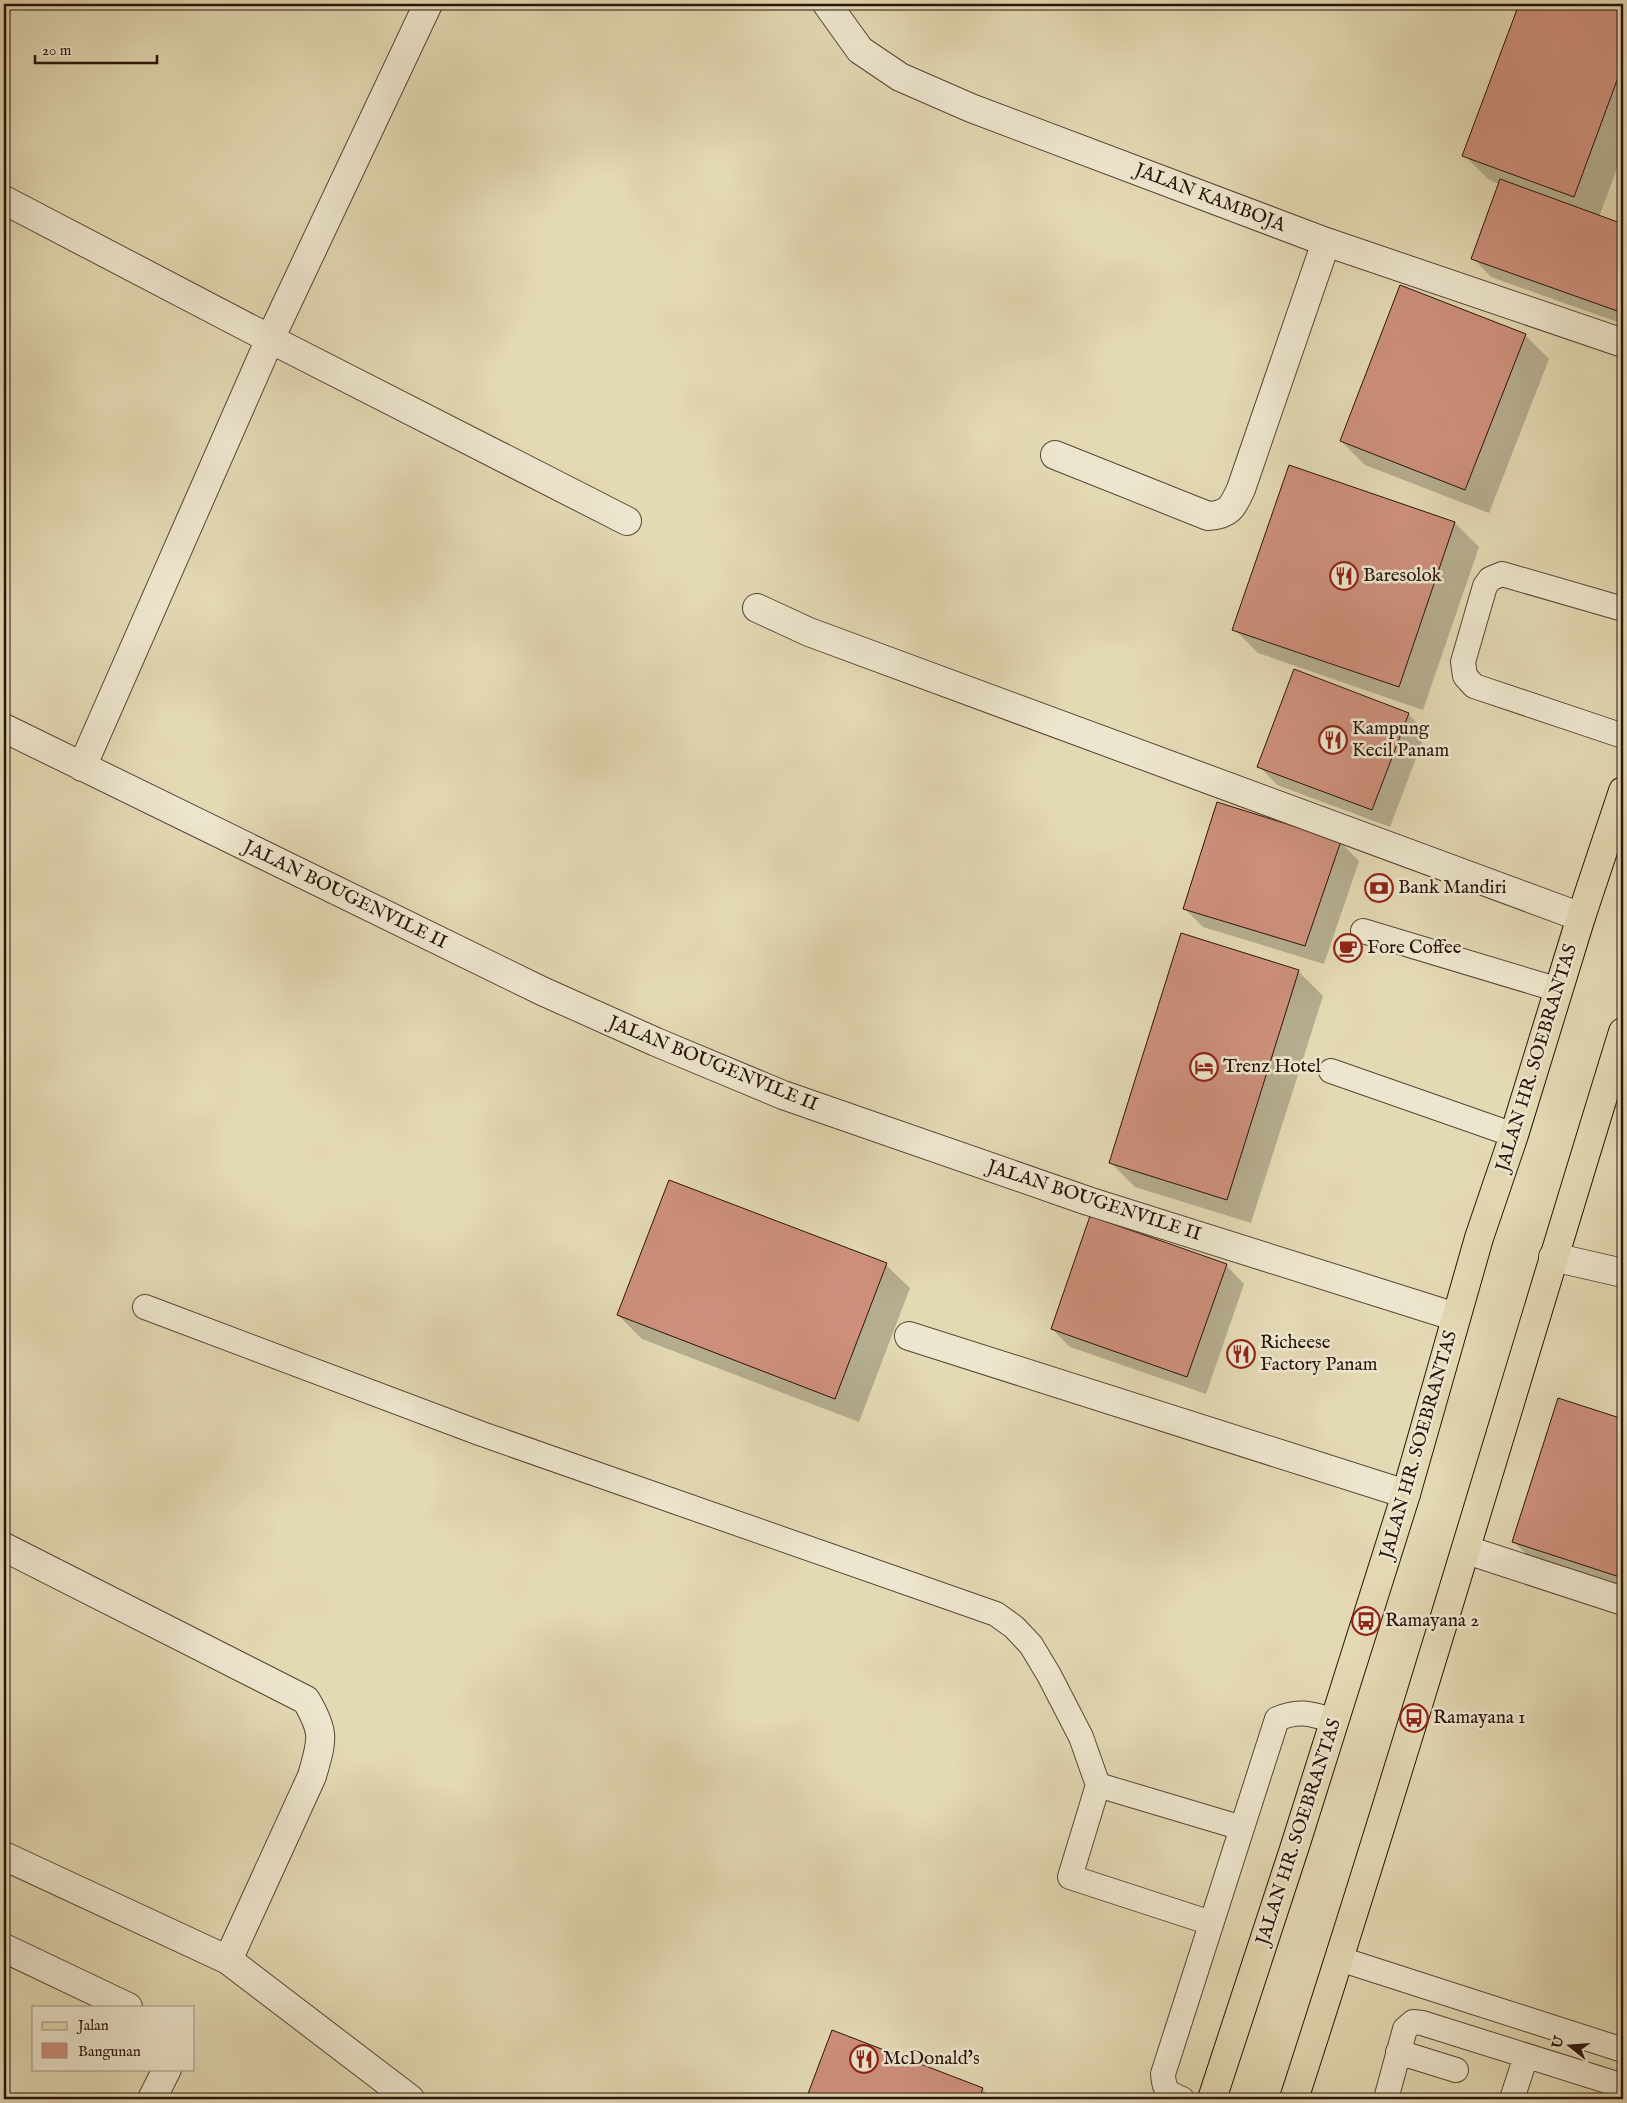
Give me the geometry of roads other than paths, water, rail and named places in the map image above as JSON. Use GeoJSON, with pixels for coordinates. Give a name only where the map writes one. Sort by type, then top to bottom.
{"type":"FeatureCollection","features":[{"type":"Feature","properties":{"kind":"main road","name":"JALAN HR. SOEBRANTAS"},"geometry":{"type":"LineString","coordinates":[[1212,2099],[1335,1721],[1406,1494],[1480,1238],[1514,1135],[1581,917],[1623,791]]}},
{"type":"Feature","properties":{"kind":"main road"},"geometry":{"type":"LineString","coordinates":[[1294,2099],[1340,1959],[1467,1550],[1553,1257],[1623,1032]]}},
{"type":"Feature","properties":{"kind":"street"},"geometry":{"type":"LineString","coordinates":[[82,767],[270,339],[428,4]]}},
{"type":"Feature","properties":{"kind":"street","name":"JALAN KAMBOJA"},"geometry":{"type":"LineString","coordinates":[[828,4],[860,50],[900,78],[971,108],[1326,242],[1623,343]]}},
{"type":"Feature","properties":{"kind":"street"},"geometry":{"type":"LineString","coordinates":[[4,200],[270,339],[627,521]]}},
{"type":"Feature","properties":{"kind":"street"},"geometry":{"type":"LineString","coordinates":[[1055,454],[1208,516],[1221,515],[1234,505],[1241,490],[1326,242]]}},
{"type":"Feature","properties":{"kind":"street"},"geometry":{"type":"LineString","coordinates":[[758,608],[810,632],[1581,917]]}},
{"type":"Feature","properties":{"kind":"street","name":"JALAN BOUGENVILE II"},"geometry":{"type":"LineString","coordinates":[[4,728],[542,991],[656,1042],[783,1095],[1088,1201],[1456,1317]]}},
{"type":"Feature","properties":{"kind":"street"},"geometry":{"type":"LineString","coordinates":[[1553,1257],[1623,1274]]}},
{"type":"Feature","properties":{"kind":"street"},"geometry":{"type":"LineString","coordinates":[[909,1336],[1406,1494]]}},
{"type":"Feature","properties":{"kind":"street"},"geometry":{"type":"LineString","coordinates":[[4,1547],[306,1700],[319,1722],[321,1744],[312,1776],[228,1960]]}},
{"type":"Feature","properties":{"kind":"street"},"geometry":{"type":"LineString","coordinates":[[1467,1550],[1623,1601]]}},
{"type":"Feature","properties":{"kind":"street"},"geometry":{"type":"LineString","coordinates":[[4,1856],[228,1960],[410,2099]]}},
{"type":"Feature","properties":{"kind":"street"},"geometry":{"type":"LineString","coordinates":[[4,1948],[126,2006]]}},
{"type":"Feature","properties":{"kind":"street"},"geometry":{"type":"LineString","coordinates":[[152,2099],[166,2070]]}},
{"type":"Feature","properties":{"kind":"lane"},"geometry":{"type":"LineString","coordinates":[[1623,609],[1502,574],[1490,579],[1485,586],[1463,662],[1465,676],[1474,686],[1623,736]]}},
{"type":"Feature","properties":{"kind":"lane"},"geometry":{"type":"LineString","coordinates":[[1363,931],[1559,990]]}},
{"type":"Feature","properties":{"kind":"lane"},"geometry":{"type":"LineString","coordinates":[[1331,1071],[1514,1135]]}},
{"type":"Feature","properties":{"kind":"lane"},"geometry":{"type":"LineString","coordinates":[[145,1307],[482,1434],[996,1614],[1014,1627],[1031,1645],[1050,1675],[1081,1737],[1098,1785],[1070,1877],[1211,1923]]}},
{"type":"Feature","properties":{"kind":"lane"},"geometry":{"type":"LineString","coordinates":[[1182,2099],[1169,2093],[1164,2086],[1162,2074],[1276,1719],[1299,1712],[1335,1721]]}},
{"type":"Feature","properties":{"kind":"lane"},"geometry":{"type":"LineString","coordinates":[[1098,1785],[1242,1828]]}},
{"type":"Feature","properties":{"kind":"lane"},"geometry":{"type":"LineString","coordinates":[[1340,1959],[1623,2050]]}},
{"type":"Feature","properties":{"kind":"lane"},"geometry":{"type":"LineString","coordinates":[[1386,2099],[1405,2029],[1413,2022],[1422,2023],[1623,2086]]}},
{"type":"Feature","properties":{"kind":"lane"},"geometry":{"type":"LineString","coordinates":[[1398,2052],[1456,2070]]}},
{"type":"Feature","properties":{"kind":"lane"},"geometry":{"type":"LineString","coordinates":[[1512,2099],[1526,2056]]}},
{"type":"Feature","properties":{"kind":"place","name":"Baresolok"},"geometry":{"type":"Point","coordinates":[1344,576]}},
{"type":"Feature","properties":{"kind":"place","name":"Kampung Kecil Panam"},"geometry":{"type":"Point","coordinates":[1333,740]}},
{"type":"Feature","properties":{"kind":"place","name":"Bank Mandiri"},"geometry":{"type":"Point","coordinates":[1379,888]}},
{"type":"Feature","properties":{"kind":"place","name":"Fore Coffee"},"geometry":{"type":"Point","coordinates":[1348,948]}},
{"type":"Feature","properties":{"kind":"place","name":"Trenz Hotel"},"geometry":{"type":"Point","coordinates":[1204,1067]}},
{"type":"Feature","properties":{"kind":"place","name":"Richeese Factory Panam"},"geometry":{"type":"Point","coordinates":[1241,1354]}},
{"type":"Feature","properties":{"kind":"place","name":"Ramayana 2"},"geometry":{"type":"Point","coordinates":[1366,1621]}},
{"type":"Feature","properties":{"kind":"place","name":"Ramayana 1"},"geometry":{"type":"Point","coordinates":[1414,1718]}},
{"type":"Feature","properties":{"kind":"place","name":"McDonald's"},"geometry":{"type":"Point","coordinates":[864,2059]}}]}
